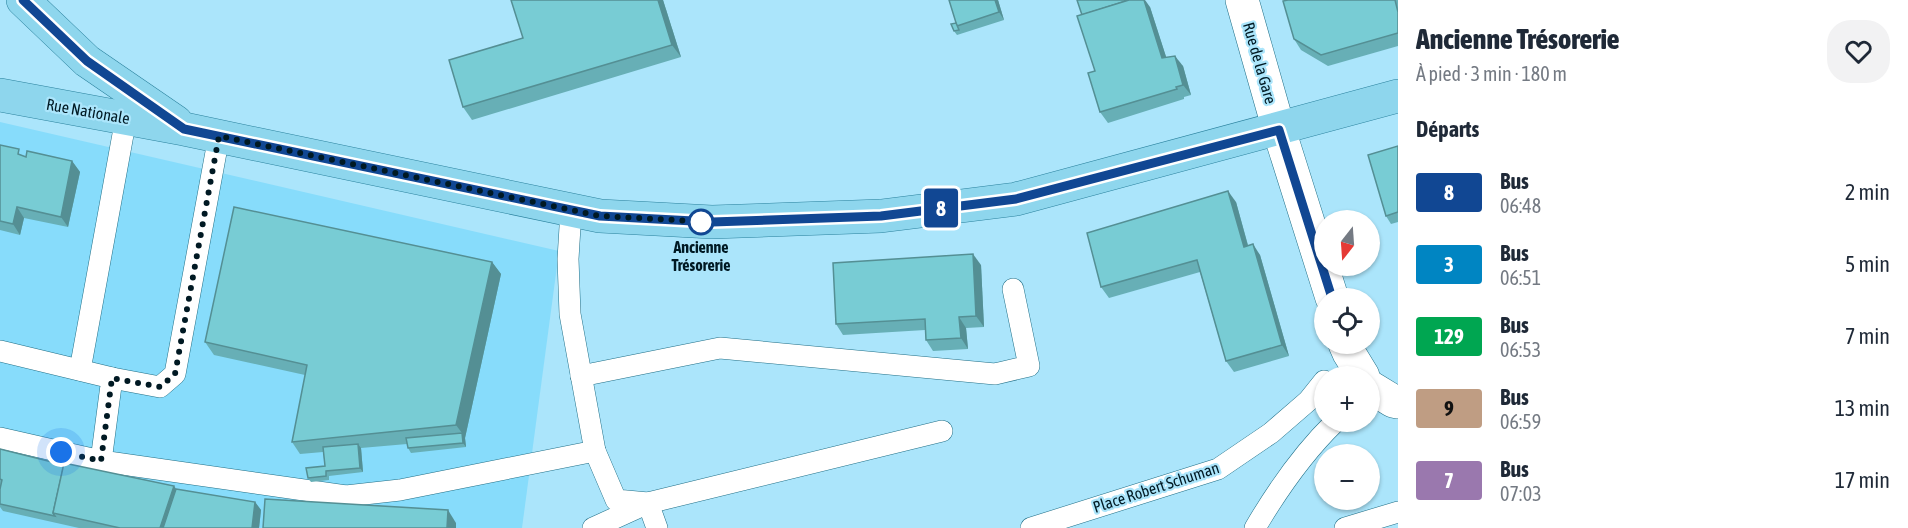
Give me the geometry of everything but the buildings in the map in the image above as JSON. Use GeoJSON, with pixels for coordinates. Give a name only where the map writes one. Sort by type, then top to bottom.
{"type":"FeatureCollection","features":[{"type":"Feature","properties":{"kind":"main road","name":"Rue Nationale"},"geometry":{"type":"LineString","coordinates":[[23,0],[87,61],[184,129]]}},
{"type":"Feature","properties":{"kind":"main road","name":"Rue Nationale"},"geometry":{"type":"LineString","coordinates":[[0,95],[184,129]]}},
{"type":"Feature","properties":{"kind":"main road"},"geometry":{"type":"LineString","coordinates":[[184,129],[571,211],[600,216],[712,222],[881,216],[1016,199],[1279,130],[1398,96]]}},
{"type":"Feature","properties":{"kind":"street","name":"Rue de la Gare"},"geometry":{"type":"LineString","coordinates":[[1242,0],[1279,130],[1329,288]]}},
{"type":"Feature","properties":{"kind":"lane"},"geometry":{"type":"LineString","coordinates":[[80,370],[126,118]]}},
{"type":"Feature","properties":{"kind":"lane"},"geometry":{"type":"LineString","coordinates":[[0,351],[160,387],[175,374],[219,136]]}},
{"type":"Feature","properties":{"kind":"lane"},"geometry":{"type":"LineString","coordinates":[[571,211],[568,259],[570,314],[595,451],[616,500],[648,503]]}},
{"type":"Feature","properties":{"kind":"lane"},"geometry":{"type":"LineString","coordinates":[[581,376],[720,348],[995,374],[1029,366],[1013,289]]}},
{"type":"Feature","properties":{"kind":"lane"},"geometry":{"type":"LineString","coordinates":[[101,461],[112,378]]}},
{"type":"Feature","properties":{"kind":"lane","name":"Place Robert Schuman"},"geometry":{"type":"LineString","coordinates":[[1031,528],[1218,469],[1271,433],[1314,394]]}},
{"type":"Feature","properties":{"kind":"lane"},"geometry":{"type":"LineString","coordinates":[[593,528],[648,503],[942,431]]}},
{"type":"Feature","properties":{"kind":"lane"},"geometry":{"type":"LineString","coordinates":[[1255,528],[1292,470],[1325,432]]}},
{"type":"Feature","properties":{"kind":"lane"},"geometry":{"type":"LineString","coordinates":[[0,438],[101,461],[346,496],[400,490],[595,451]]}},
{"type":"Feature","properties":{"kind":"lane"},"geometry":{"type":"LineString","coordinates":[[648,503],[657,528]]}},
{"type":"Feature","properties":{"kind":"lane"},"geometry":{"type":"LineString","coordinates":[[1346,528],[1398,512]]}},
{"type":"Feature","properties":{"kind":"shaded area"},"geometry":{"type":"Polygon","coordinates":[[[0,122],[559,251],[522,528],[0,528],[0,122]]]}},
{"type":"Feature","properties":{"kind":"bus line","name":"8"},"geometry":{"type":"LineString","coordinates":[[23,0],[87,61],[184,129],[600,216],[712,222],[881,216],[1016,199],[1279,130],[1329,288]]}},
{"type":"Feature","properties":{"kind":"place","name":"Ancienne Trésorerie"},"geometry":{"type":"Point","coordinates":[701,222]}},
{"type":"Feature","properties":{"kind":"route"},"geometry":{"type":"LineString","coordinates":[[61,452],[101,461],[112,378],[160,387],[175,374],[219,136],[600,216],[712,222],[701,222]]}}]}
